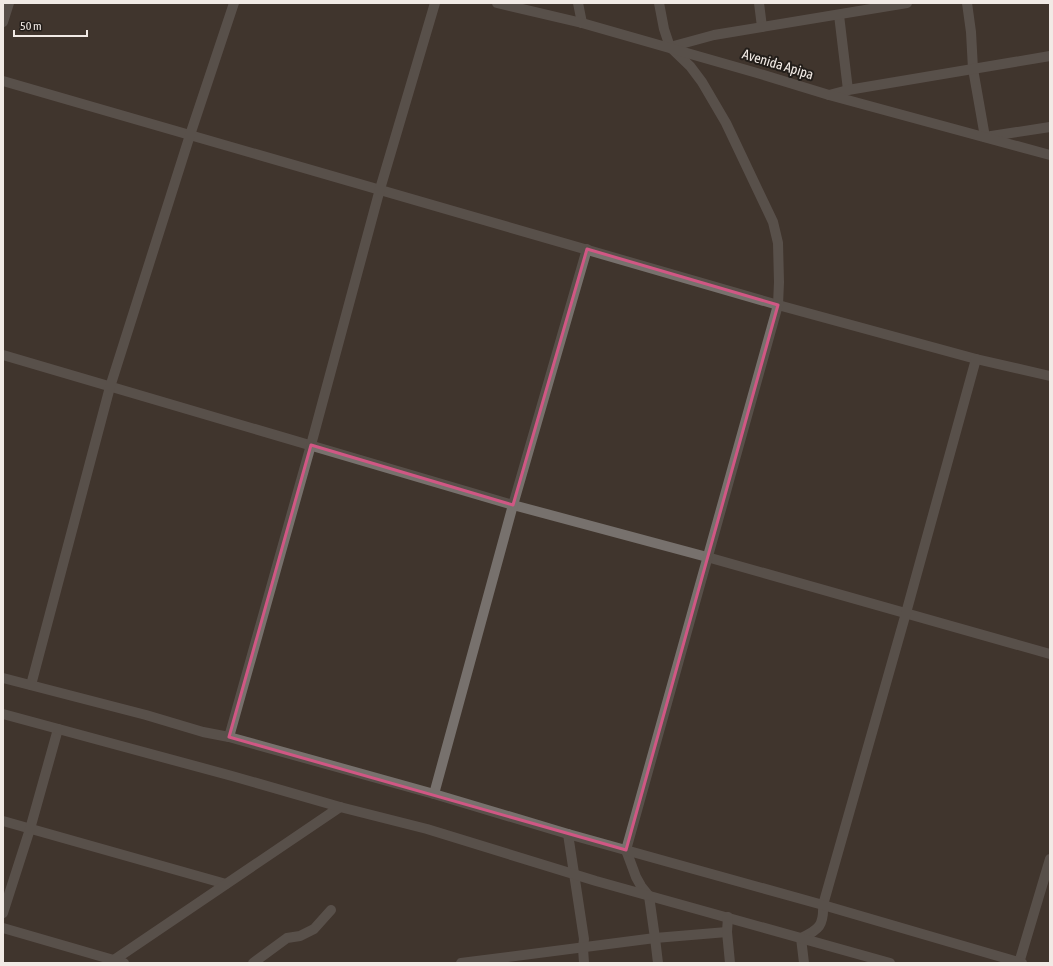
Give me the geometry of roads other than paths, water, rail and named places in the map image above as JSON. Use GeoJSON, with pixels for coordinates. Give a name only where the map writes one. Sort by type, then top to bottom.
{"type":"FeatureCollection","features":[{"type":"Feature","properties":{"kind":"street"},"geometry":{"type":"LineString","coordinates":[[3,22],[8,3]]}},
{"type":"Feature","properties":{"kind":"street"},"geometry":{"type":"LineString","coordinates":[[31,685],[110,387],[190,135],[234,3]]}},
{"type":"Feature","properties":{"kind":"street"},"geometry":{"type":"LineString","coordinates":[[229,737],[311,445],[380,189],[435,3]]}},
{"type":"Feature","properties":{"kind":"street","name":"Avenida Apipa"},"geometry":{"type":"LineString","coordinates":[[497,3],[529,7],[670,47],[829,95],[1050,155]]}},
{"type":"Feature","properties":{"kind":"street"},"geometry":{"type":"LineString","coordinates":[[578,3],[582,23]]}},
{"type":"Feature","properties":{"kind":"street"},"geometry":{"type":"LineString","coordinates":[[658,963],[648,896],[636,877],[626,850],[778,305],[779,282],[778,243],[769,212],[726,123],[702,82],[690,66],[670,47],[664,29],[659,3]]}},
{"type":"Feature","properties":{"kind":"street"},"geometry":{"type":"LineString","coordinates":[[759,3],[762,27]]}},
{"type":"Feature","properties":{"kind":"street"},"geometry":{"type":"LineString","coordinates":[[670,47],[714,36],[762,27],[907,3]]}},
{"type":"Feature","properties":{"kind":"street"},"geometry":{"type":"LineString","coordinates":[[967,3],[971,32],[973,69],[985,137],[1050,127]]}},
{"type":"Feature","properties":{"kind":"street"},"geometry":{"type":"LineString","coordinates":[[838,15],[848,90]]}},
{"type":"Feature","properties":{"kind":"street"},"geometry":{"type":"LineString","coordinates":[[829,95],[848,90],[1050,56]]}},
{"type":"Feature","properties":{"kind":"street"},"geometry":{"type":"LineString","coordinates":[[3,80],[778,305],[976,359],[1050,376]]}},
{"type":"Feature","properties":{"kind":"street"},"geometry":{"type":"LineString","coordinates":[[434,794],[513,505],[587,249]]}},
{"type":"Feature","properties":{"kind":"street"},"geometry":{"type":"LineString","coordinates":[[3,355],[513,505],[707,557],[1050,654]]}},
{"type":"Feature","properties":{"kind":"street"},"geometry":{"type":"LineString","coordinates":[[801,938],[815,932],[820,925],[823,916],[823,905],[976,359]]}},
{"type":"Feature","properties":{"kind":"street"},"geometry":{"type":"LineString","coordinates":[[3,678],[146,715],[203,732],[229,737],[434,794],[568,834],[823,905],[1020,963],[1050,859]]}},
{"type":"Feature","properties":{"kind":"street"},"geometry":{"type":"LineString","coordinates":[[3,714],[340,807],[427,829],[648,896],[728,917],[877,961],[890,963]]}},
{"type":"Feature","properties":{"kind":"street"},"geometry":{"type":"LineString","coordinates":[[3,913],[30,829],[58,729]]}},
{"type":"Feature","properties":{"kind":"street"},"geometry":{"type":"LineString","coordinates":[[3,928],[119,962],[226,884],[340,807]]}},
{"type":"Feature","properties":{"kind":"street"},"geometry":{"type":"LineString","coordinates":[[3,821],[226,884]]}},
{"type":"Feature","properties":{"kind":"street"},"geometry":{"type":"LineString","coordinates":[[568,834],[584,939],[582,948],[584,963]]}},
{"type":"Feature","properties":{"kind":"street"},"geometry":{"type":"LineString","coordinates":[[253,963],[288,938],[300,936],[314,929],[331,910]]}},
{"type":"Feature","properties":{"kind":"street"},"geometry":{"type":"LineString","coordinates":[[728,917],[727,932],[730,963]]}},
{"type":"Feature","properties":{"kind":"street"},"geometry":{"type":"LineString","coordinates":[[461,963],[511,960],[655,938],[727,932]]}},
{"type":"Feature","properties":{"kind":"street"},"geometry":{"type":"LineString","coordinates":[[801,938],[804,963]]}}]}
